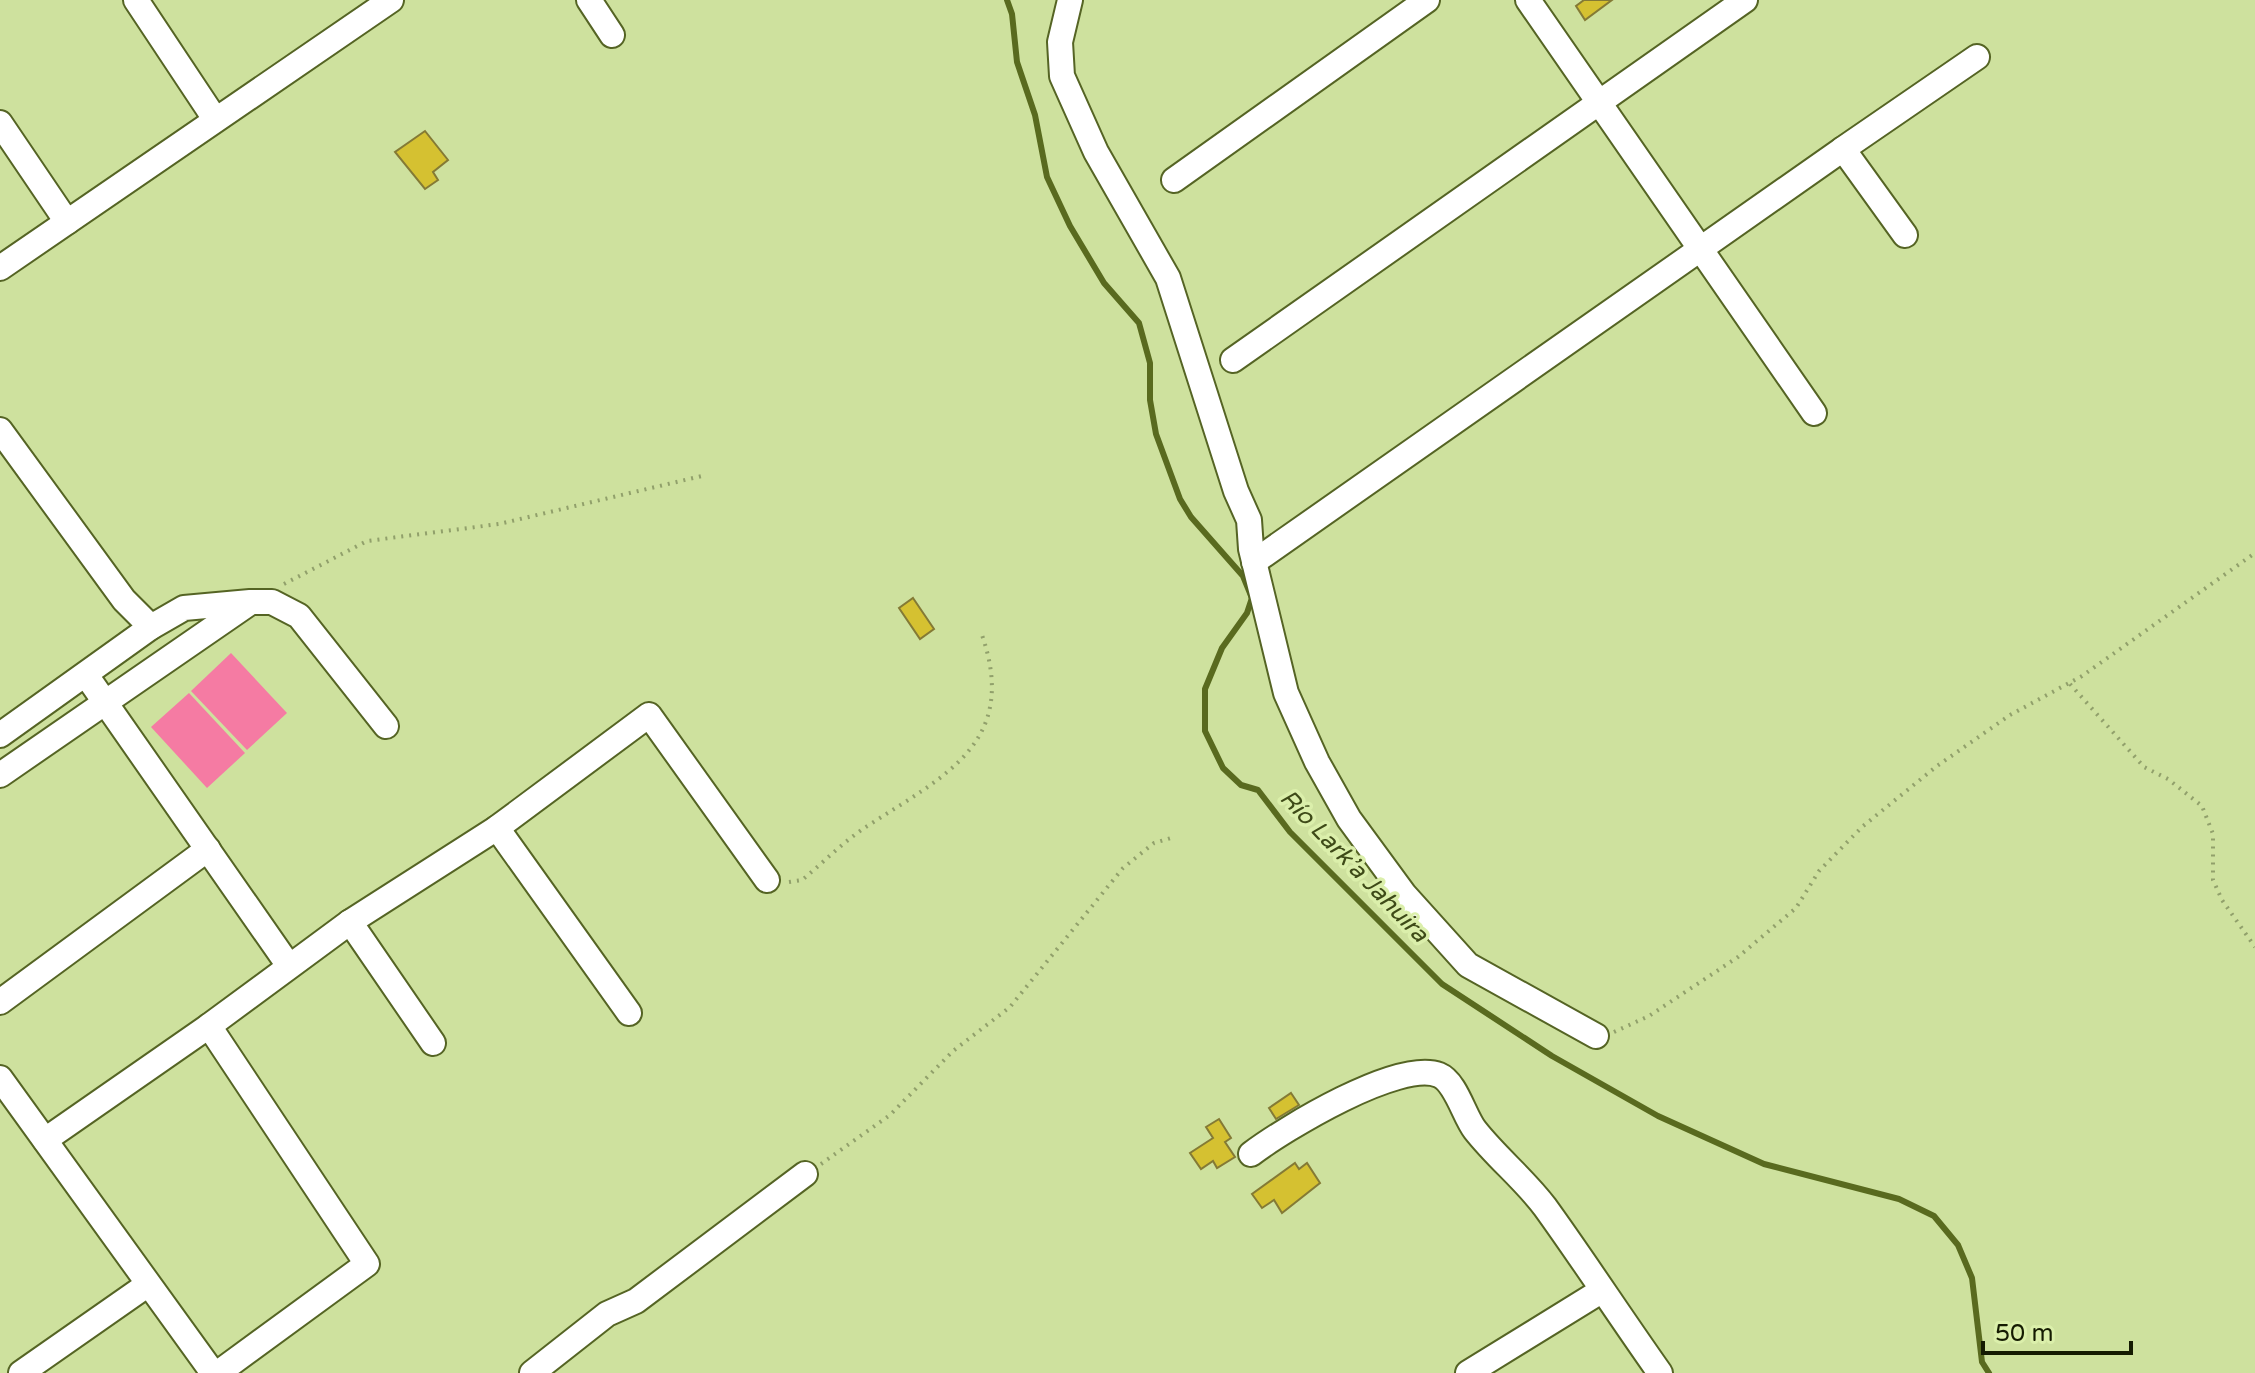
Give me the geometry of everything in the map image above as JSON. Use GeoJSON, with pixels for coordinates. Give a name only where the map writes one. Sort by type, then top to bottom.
{"type":"FeatureCollection","features":[{"type":"Feature","properties":{"kind":"street"},"geometry":{"type":"LineString","coordinates":[[136,0],[215,119]]}},
{"type":"Feature","properties":{"kind":"street"},"geometry":{"type":"LineString","coordinates":[[0,268],[391,0]]}},
{"type":"Feature","properties":{"kind":"street"},"geometry":{"type":"LineString","coordinates":[[589,0],[612,35]]}},
{"type":"Feature","properties":{"kind":"street"},"geometry":{"type":"LineString","coordinates":[[1070,0],[1060,42],[1062,76],[1102,163],[1168,278],[1236,491],[1249,520],[1254,562],[1286,693],[1317,762],[1349,819],[1404,894],[1468,965],[1596,1036]]}},
{"type":"Feature","properties":{"kind":"street"},"geometry":{"type":"LineString","coordinates":[[1174,180],[1427,0]]}},
{"type":"Feature","properties":{"kind":"street"},"geometry":{"type":"LineString","coordinates":[[1528,0],[1814,413]]}},
{"type":"Feature","properties":{"kind":"street"},"geometry":{"type":"LineString","coordinates":[[1233,360],[1745,0]]}},
{"type":"Feature","properties":{"kind":"street"},"geometry":{"type":"LineString","coordinates":[[1254,562],[1977,57]]}},
{"type":"Feature","properties":{"kind":"street"},"geometry":{"type":"LineString","coordinates":[[0,123],[67,222]]}},
{"type":"Feature","properties":{"kind":"street"},"geometry":{"type":"LineString","coordinates":[[1843,149],[1905,235]]}},
{"type":"Feature","properties":{"kind":"street"},"geometry":{"type":"LineString","coordinates":[[0,430],[124,600],[151,627]]}},
{"type":"Feature","properties":{"kind":"street"},"geometry":{"type":"LineString","coordinates":[[0,775],[250,602]]}},
{"type":"Feature","properties":{"kind":"street"},"geometry":{"type":"LineString","coordinates":[[0,735],[151,627],[184,608],[250,602],[272,602],[299,616],[386,726]]}},
{"type":"Feature","properties":{"kind":"street"},"geometry":{"type":"LineString","coordinates":[[86,675],[289,966]]}},
{"type":"Feature","properties":{"kind":"street"},"geometry":{"type":"LineString","coordinates":[[45,1140],[209,1026],[350,922],[497,828],[649,715],[767,880]]}},
{"type":"Feature","properties":{"kind":"street"},"geometry":{"type":"LineString","coordinates":[[497,828],[629,1013]]}},
{"type":"Feature","properties":{"kind":"street"},"geometry":{"type":"LineString","coordinates":[[0,1002],[208,849]]}},
{"type":"Feature","properties":{"kind":"street"},"geometry":{"type":"LineString","coordinates":[[350,922],[433,1043]]}},
{"type":"Feature","properties":{"kind":"street"},"geometry":{"type":"LineString","coordinates":[[0,1078],[147,1285],[215,1373],[367,1264],[209,1026]]}},
{"type":"Feature","properties":{"kind":"street"},"geometry":{"type":"LineString","coordinates":[[1251,1154],[1380,1081],[1426,1073],[1439,1075],[1447,1080],[1472,1126],[1490,1149],[1544,1206],[1660,1373]]}},
{"type":"Feature","properties":{"kind":"street"},"geometry":{"type":"LineString","coordinates":[[532,1373],[607,1314],[636,1301],[805,1174]]}},
{"type":"Feature","properties":{"kind":"street"},"geometry":{"type":"LineString","coordinates":[[21,1373],[147,1285]]}},
{"type":"Feature","properties":{"kind":"street"},"geometry":{"type":"LineString","coordinates":[[1468,1373],[1601,1291]]}},
{"type":"Feature","properties":{"kind":"path"},"geometry":{"type":"LineString","coordinates":[[250,602],[367,541],[511,521],[706,475]]}},
{"type":"Feature","properties":{"kind":"path"},"geometry":{"type":"LineString","coordinates":[[1596,1036],[1620,1031],[1649,1016],[1738,957],[1796,908],[1819,871],[1873,818],[1937,766],[2010,715],[2070,683],[2255,553]]}},
{"type":"Feature","properties":{"kind":"path"},"geometry":{"type":"LineString","coordinates":[[767,880],[782,883],[802,880],[869,825],[903,807],[968,753],[983,734],[993,685],[982,635]]}},
{"type":"Feature","properties":{"kind":"path"},"geometry":{"type":"LineString","coordinates":[[2070,683],[2144,767],[2168,779],[2202,806],[2213,834],[2213,880],[2222,900],[2255,947]]}},
{"type":"Feature","properties":{"kind":"path"},"geometry":{"type":"LineString","coordinates":[[805,1174],[890,1115],[953,1051],[1010,1007],[1123,868],[1154,843],[1171,838]]}},
{"type":"Feature","properties":{"kind":"shaded area"},"geometry":{"type":"Polygon","coordinates":[[[231,653],[287,713],[247,750],[191,691],[231,653]]]}},
{"type":"Feature","properties":{"kind":"shaded area"},"geometry":{"type":"Polygon","coordinates":[[[189,693],[245,753],[207,788],[151,727],[189,693]]]}},
{"type":"Feature","properties":{"kind":"building"},"geometry":{"type":"Polygon","coordinates":[[[1584,0],[1612,0],[1585,20],[1576,6],[1584,0]]]}},
{"type":"Feature","properties":{"kind":"building"},"geometry":{"type":"Polygon","coordinates":[[[425,131],[448,160],[433,172],[438,180],[425,189],[395,152],[425,131]]]}},
{"type":"Feature","properties":{"kind":"building"},"geometry":{"type":"Polygon","coordinates":[[[913,598],[934,629],[920,639],[899,608],[913,598]]]}},
{"type":"Feature","properties":{"kind":"building"},"geometry":{"type":"Polygon","coordinates":[[[1291,1093],[1299,1105],[1276,1119],[1269,1108],[1291,1093]]]}},
{"type":"Feature","properties":{"kind":"building"},"geometry":{"type":"Polygon","coordinates":[[[1219,1119],[1231,1138],[1225,1142],[1235,1157],[1217,1168],[1213,1161],[1201,1169],[1190,1153],[1213,1138],[1206,1127],[1219,1119]]]}},
{"type":"Feature","properties":{"kind":"building"},"geometry":{"type":"Polygon","coordinates":[[[1295,1163],[1299,1169],[1307,1163],[1320,1183],[1282,1213],[1274,1200],[1262,1208],[1252,1194],[1295,1163]]]}},
{"type":"Feature","properties":{"kind":"waterway","name":"Río Lark’a Jahuira"},"geometry":{"type":"LineString","coordinates":[[1007,0],[1012,14],[1017,62],[1035,115],[1047,177],[1070,226],[1104,283],[1139,323],[1150,363],[1150,400],[1156,434],[1180,499],[1191,517],[1243,576],[1252,598],[1247,613],[1222,648],[1205,689],[1205,731],[1223,768],[1241,785],[1258,790],[1290,832],[1442,984],[1552,1056],[1658,1116],[1764,1164],[1899,1199],[1934,1216],[1958,1245],[1972,1278],[1982,1362],[1989,1373]]}}]}
